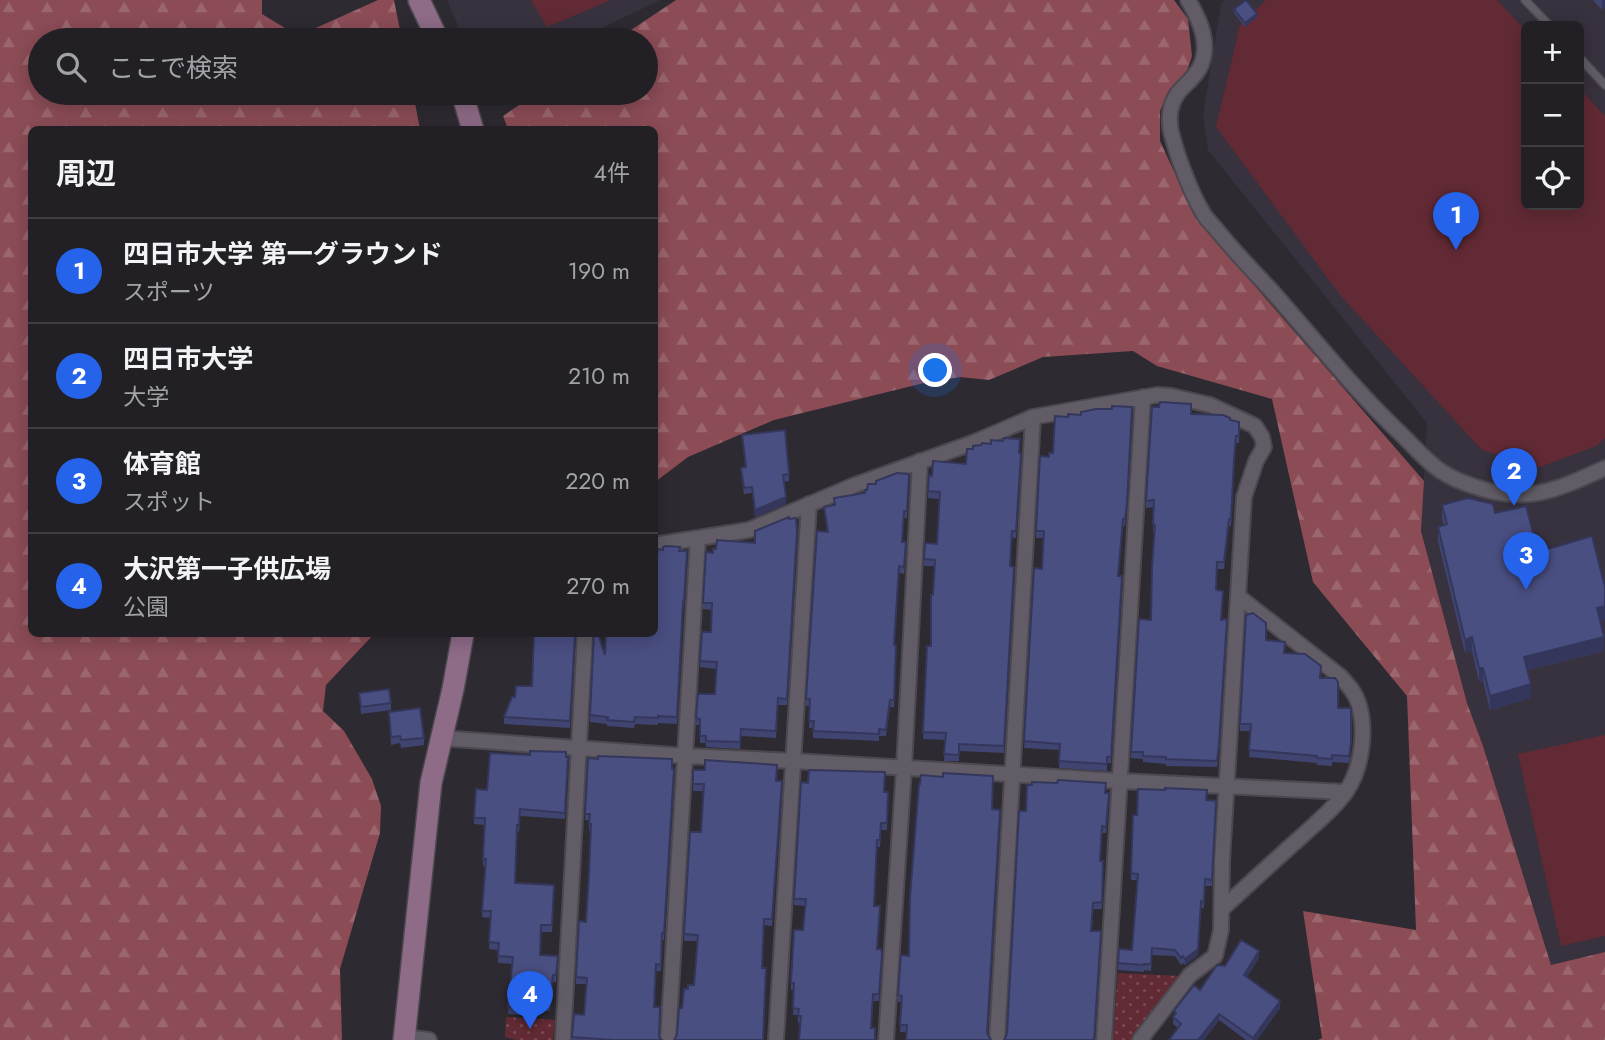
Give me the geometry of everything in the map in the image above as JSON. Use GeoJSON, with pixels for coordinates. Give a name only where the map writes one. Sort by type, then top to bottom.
{"type":"FeatureCollection","features":[{"type":"Feature","properties":{"kind":"street"},"geometry":{"type":"LineString","coordinates":[[419,0],[432,28]]}},
{"type":"Feature","properties":{"kind":"street"},"geometry":{"type":"LineString","coordinates":[[1188,0],[1200,20],[1204,56],[1194,77],[1177,94],[1169,118],[1172,137],[1185,173],[1203,214],[1345,376],[1377,411],[1442,472],[1474,486],[1508,495],[1530,495],[1570,484],[1605,468]]}},
{"type":"Feature","properties":{"kind":"street"},"geometry":{"type":"LineString","coordinates":[[465,105],[472,126]]}},
{"type":"Feature","properties":{"kind":"street"},"geometry":{"type":"LineString","coordinates":[[658,544],[749,530],[1033,417],[1157,395],[1210,405],[1255,426],[1262,437],[1264,447],[1256,461],[1244,498],[1222,861],[1221,930],[1215,956],[1190,975],[1140,1040]]}},
{"type":"Feature","properties":{"kind":"street"},"geometry":{"type":"LineString","coordinates":[[1104,1040],[1143,397]]}},
{"type":"Feature","properties":{"kind":"street"},"geometry":{"type":"LineString","coordinates":[[997,1040],[1033,417]]}},
{"type":"Feature","properties":{"kind":"street"},"geometry":{"type":"LineString","coordinates":[[886,1040],[920,461]]}},
{"type":"Feature","properties":{"kind":"street"},"geometry":{"type":"LineString","coordinates":[[776,1040],[809,504]]}},
{"type":"Feature","properties":{"kind":"street"},"geometry":{"type":"LineString","coordinates":[[668,1040],[698,538]]}},
{"type":"Feature","properties":{"kind":"street"},"geometry":{"type":"LineString","coordinates":[[1222,909],[1326,814],[1346,792],[1353,779],[1363,731],[1358,702],[1340,676],[1239,597]]}},
{"type":"Feature","properties":{"kind":"street"},"geometry":{"type":"LineString","coordinates":[[429,1040],[404,1038],[430,783],[462,637]]}},
{"type":"Feature","properties":{"kind":"street"},"geometry":{"type":"LineString","coordinates":[[563,1040],[585,637]]}},
{"type":"Feature","properties":{"kind":"street"},"geometry":{"type":"LineString","coordinates":[[441,738],[686,757],[1346,792]]}},
{"type":"Feature","properties":{"kind":"lane"},"geometry":{"type":"LineString","coordinates":[[1525,0],[1545,21]]}},
{"type":"Feature","properties":{"kind":"lane"},"geometry":{"type":"LineString","coordinates":[[1584,62],[1605,85]]}},
{"type":"Feature","properties":{"kind":"shaded area"},"geometry":{"type":"Polygon","coordinates":[[[447,0],[660,0],[602,28],[459,28],[447,0]]]}},
{"type":"Feature","properties":{"kind":"shaded area"},"geometry":{"type":"Polygon","coordinates":[[[531,0],[611,0],[547,27],[531,0]]]}},
{"type":"Feature","properties":{"kind":"shaded area"},"geometry":{"type":"Polygon","coordinates":[[[1225,0],[1605,0],[1605,952],[1551,965],[1483,746],[1467,703],[1421,531],[1427,423],[1208,150],[1203,116],[1221,4],[1225,0]]]}},
{"type":"Feature","properties":{"kind":"shaded area"},"geometry":{"type":"Polygon","coordinates":[[[1266,0],[1497,0],[1521,26],[1521,210],[1584,210],[1584,93],[1605,116],[1605,438],[1596,446],[1540,467],[1482,450],[1341,296],[1216,127],[1240,25],[1266,0]]]}},
{"type":"Feature","properties":{"kind":"shaded area"},"geometry":{"type":"Polygon","coordinates":[[[1605,735],[1605,936],[1561,946],[1518,754],[1605,735]]]}},
{"type":"Feature","properties":{"kind":"shaded area"},"geometry":{"type":"Polygon","coordinates":[[[1118,973],[1180,976],[1131,1040],[1113,1040],[1118,973]]]}},
{"type":"Feature","properties":{"kind":"shaded area"},"geometry":{"type":"Polygon","coordinates":[[[506,1017],[555,1020],[553,1040],[517,1040],[505,1037],[506,1017]]]}},
{"type":"Feature","properties":{"kind":"green space"},"geometry":{"type":"Polygon","coordinates":[[[0,0],[262,0],[262,14],[285,28],[28,28],[28,105],[415,105],[419,126],[28,126],[28,637],[371,637],[326,685],[323,711],[344,731],[372,779],[381,806],[380,833],[340,969],[342,1040],[0,1040],[0,0]]]}},
{"type":"Feature","properties":{"kind":"green space"},"geometry":{"type":"Polygon","coordinates":[[[378,0],[394,0],[400,28],[316,28],[378,0]]]}},
{"type":"Feature","properties":{"kind":"green space"},"geometry":{"type":"Polygon","coordinates":[[[676,0],[1174,0],[1188,19],[1192,56],[1187,71],[1169,90],[1160,111],[1160,141],[1195,217],[1424,481],[1421,531],[1467,703],[1483,746],[1551,965],[1605,952],[1605,1040],[1318,1040],[1322,1038],[1303,911],[1416,930],[1407,696],[1313,582],[1272,399],[1157,366],[1133,351],[1043,357],[989,380],[960,377],[924,383],[774,420],[688,457],[658,480],[658,126],[507,126],[503,116],[519,105],[658,105],[658,28],[634,28],[676,0]]]}},
{"type":"Feature","properties":{"kind":"building"},"geometry":{"type":"Polygon","coordinates":[[[1246,0],[1257,14],[1245,23],[1234,9],[1246,0]]]}},
{"type":"Feature","properties":{"kind":"building"},"geometry":{"type":"Polygon","coordinates":[[[1160,402],[1191,404],[1191,414],[1223,415],[1239,422],[1231,519],[1224,562],[1217,562],[1216,590],[1223,591],[1221,620],[1227,619],[1217,761],[1166,759],[1143,756],[1143,752],[1131,752],[1139,619],[1151,620],[1154,500],[1146,501],[1152,407],[1159,407],[1160,402]]]}},
{"type":"Feature","properties":{"kind":"building"},"geometry":{"type":"Polygon","coordinates":[[[1112,406],[1132,407],[1127,503],[1118,576],[1122,576],[1111,757],[1107,757],[1107,764],[1059,761],[1060,744],[1024,741],[1034,568],[1042,569],[1044,531],[1036,531],[1040,456],[1049,457],[1049,453],[1053,453],[1055,416],[1081,415],[1081,412],[1096,409],[1112,409],[1112,406]]]}},
{"type":"Feature","properties":{"kind":"building"},"geometry":{"type":"Polygon","coordinates":[[[785,430],[789,474],[783,475],[786,497],[755,510],[752,487],[744,488],[741,468],[746,467],[742,435],[785,430]]]}},
{"type":"Feature","properties":{"kind":"building"},"geometry":{"type":"Polygon","coordinates":[[[1004,438],[1020,439],[1021,454],[1016,531],[1012,531],[1010,566],[1014,567],[1004,746],[959,744],[959,755],[944,754],[946,733],[923,732],[935,560],[924,559],[925,543],[937,544],[940,492],[928,491],[929,475],[932,476],[933,461],[966,464],[967,449],[973,449],[973,446],[982,443],[991,444],[991,440],[1003,441],[1004,438]]]}},
{"type":"Feature","properties":{"kind":"building"},"geometry":{"type":"Polygon","coordinates":[[[897,473],[909,474],[902,542],[906,542],[904,567],[899,566],[894,700],[890,700],[886,730],[879,729],[879,734],[813,731],[814,721],[809,721],[810,699],[806,699],[817,531],[828,532],[824,507],[835,505],[834,498],[865,493],[868,484],[876,484],[876,481],[897,473]]]}},
{"type":"Feature","properties":{"kind":"building"},"geometry":{"type":"Polygon","coordinates":[[[1468,498],[1493,504],[1495,513],[1526,506],[1538,552],[1592,536],[1605,587],[1605,606],[1597,608],[1604,637],[1524,657],[1531,684],[1490,696],[1483,668],[1479,668],[1472,637],[1465,640],[1438,527],[1447,524],[1442,505],[1468,498]]]}},
{"type":"Feature","properties":{"kind":"building"},"geometry":{"type":"Polygon","coordinates":[[[789,517],[796,518],[797,531],[787,699],[778,698],[776,731],[741,729],[740,742],[706,741],[706,736],[700,736],[700,719],[696,718],[698,694],[715,694],[717,662],[700,661],[702,632],[711,632],[712,603],[703,603],[706,552],[713,553],[717,540],[755,543],[755,531],[789,517]]]}},
{"type":"Feature","properties":{"kind":"building"},"geometry":{"type":"Polygon","coordinates":[[[663,547],[680,547],[679,551],[687,551],[677,717],[635,717],[634,722],[607,720],[608,717],[590,715],[594,637],[599,637],[605,655],[606,637],[658,637],[658,549],[663,550],[663,547]]]}},
{"type":"Feature","properties":{"kind":"building"},"geometry":{"type":"Polygon","coordinates":[[[1253,613],[1266,623],[1266,640],[1285,642],[1284,653],[1305,654],[1321,666],[1320,678],[1335,678],[1338,682],[1338,708],[1351,708],[1349,756],[1332,755],[1332,759],[1249,750],[1251,724],[1240,724],[1246,615],[1253,613]]]}},
{"type":"Feature","properties":{"kind":"building"},"geometry":{"type":"Polygon","coordinates":[[[534,637],[575,637],[570,721],[504,717],[512,697],[515,697],[516,686],[532,686],[534,637]]]}},
{"type":"Feature","properties":{"kind":"building"},"geometry":{"type":"Polygon","coordinates":[[[389,689],[391,703],[361,707],[359,693],[389,689]]]}},
{"type":"Feature","properties":{"kind":"building"},"geometry":{"type":"Polygon","coordinates":[[[420,708],[424,738],[401,740],[400,736],[391,737],[389,712],[420,708]]]}},
{"type":"Feature","properties":{"kind":"building"},"geometry":{"type":"Polygon","coordinates":[[[530,751],[566,752],[568,757],[565,813],[520,809],[517,825],[515,883],[554,885],[552,925],[541,925],[540,955],[558,956],[556,975],[553,975],[550,1004],[536,1003],[535,1010],[508,1007],[513,957],[498,956],[499,943],[489,942],[491,911],[482,911],[486,859],[483,859],[485,818],[474,818],[476,789],[487,790],[490,753],[530,755],[530,751]]]}},
{"type":"Feature","properties":{"kind":"building"},"geometry":{"type":"Polygon","coordinates":[[[598,756],[672,759],[674,769],[664,933],[661,965],[656,964],[654,1007],[660,1007],[659,1037],[662,1040],[572,1037],[574,1014],[584,1015],[587,978],[576,977],[579,921],[586,922],[589,874],[591,824],[590,814],[585,814],[588,758],[598,759],[598,756]]]}},
{"type":"Feature","properties":{"kind":"building"},"geometry":{"type":"Polygon","coordinates":[[[705,760],[777,765],[776,781],[782,781],[772,919],[764,919],[762,968],[766,968],[763,1040],[674,1040],[684,989],[688,989],[688,985],[694,985],[698,935],[684,934],[690,832],[701,832],[704,784],[693,784],[693,770],[705,770],[705,760]]]}},
{"type":"Feature","properties":{"kind":"building"},"geometry":{"type":"Polygon","coordinates":[[[809,770],[885,772],[884,792],[888,792],[887,823],[881,823],[880,840],[877,840],[874,906],[880,906],[877,949],[881,949],[882,954],[879,994],[873,994],[871,1028],[875,1028],[875,1040],[799,1040],[801,1016],[798,1016],[799,1009],[793,1008],[794,983],[791,983],[794,930],[803,930],[806,899],[794,899],[801,782],[808,783],[809,770]]]}},
{"type":"Feature","properties":{"kind":"building"},"geometry":{"type":"Polygon","coordinates":[[[943,773],[993,776],[992,809],[1000,810],[987,1033],[991,1040],[906,1040],[907,1025],[900,1025],[902,996],[898,995],[901,955],[909,956],[910,897],[919,784],[921,775],[943,777],[943,773]]]}},
{"type":"Feature","properties":{"kind":"building"},"geometry":{"type":"Polygon","coordinates":[[[1058,780],[1106,783],[1105,793],[1109,793],[1106,827],[1102,826],[1102,902],[1093,903],[1091,931],[1101,931],[1094,1040],[1004,1040],[1007,1034],[1019,811],[1026,811],[1027,785],[1032,785],[1032,782],[1057,783],[1058,780]]]}},
{"type":"Feature","properties":{"kind":"building"},"geometry":{"type":"Polygon","coordinates":[[[1138,789],[1207,790],[1206,800],[1216,801],[1212,880],[1205,879],[1198,949],[1185,959],[1175,950],[1152,948],[1151,964],[1118,963],[1119,949],[1132,950],[1138,874],[1131,873],[1133,815],[1137,815],[1138,789]]]}},
{"type":"Feature","properties":{"kind":"building"},"geometry":{"type":"Polygon","coordinates":[[[1241,940],[1259,951],[1244,975],[1280,1001],[1253,1038],[1219,1014],[1198,1040],[1169,1040],[1181,1024],[1173,1017],[1176,1013],[1174,1011],[1194,985],[1200,990],[1217,965],[1225,966],[1241,940]]]}},
{"type":"Feature","properties":{"kind":"place","name":"四日市大学 第一グラウンド"},"geometry":{"type":"Point","coordinates":[1456,250]}},
{"type":"Feature","properties":{"kind":"place","name":"四日市大学"},"geometry":{"type":"Point","coordinates":[1514,506]}},
{"type":"Feature","properties":{"kind":"place","name":"体育館"},"geometry":{"type":"Point","coordinates":[1526,590]}},
{"type":"Feature","properties":{"kind":"place","name":"大沢第一子供広場"},"geometry":{"type":"Point","coordinates":[530,1029]}}]}
